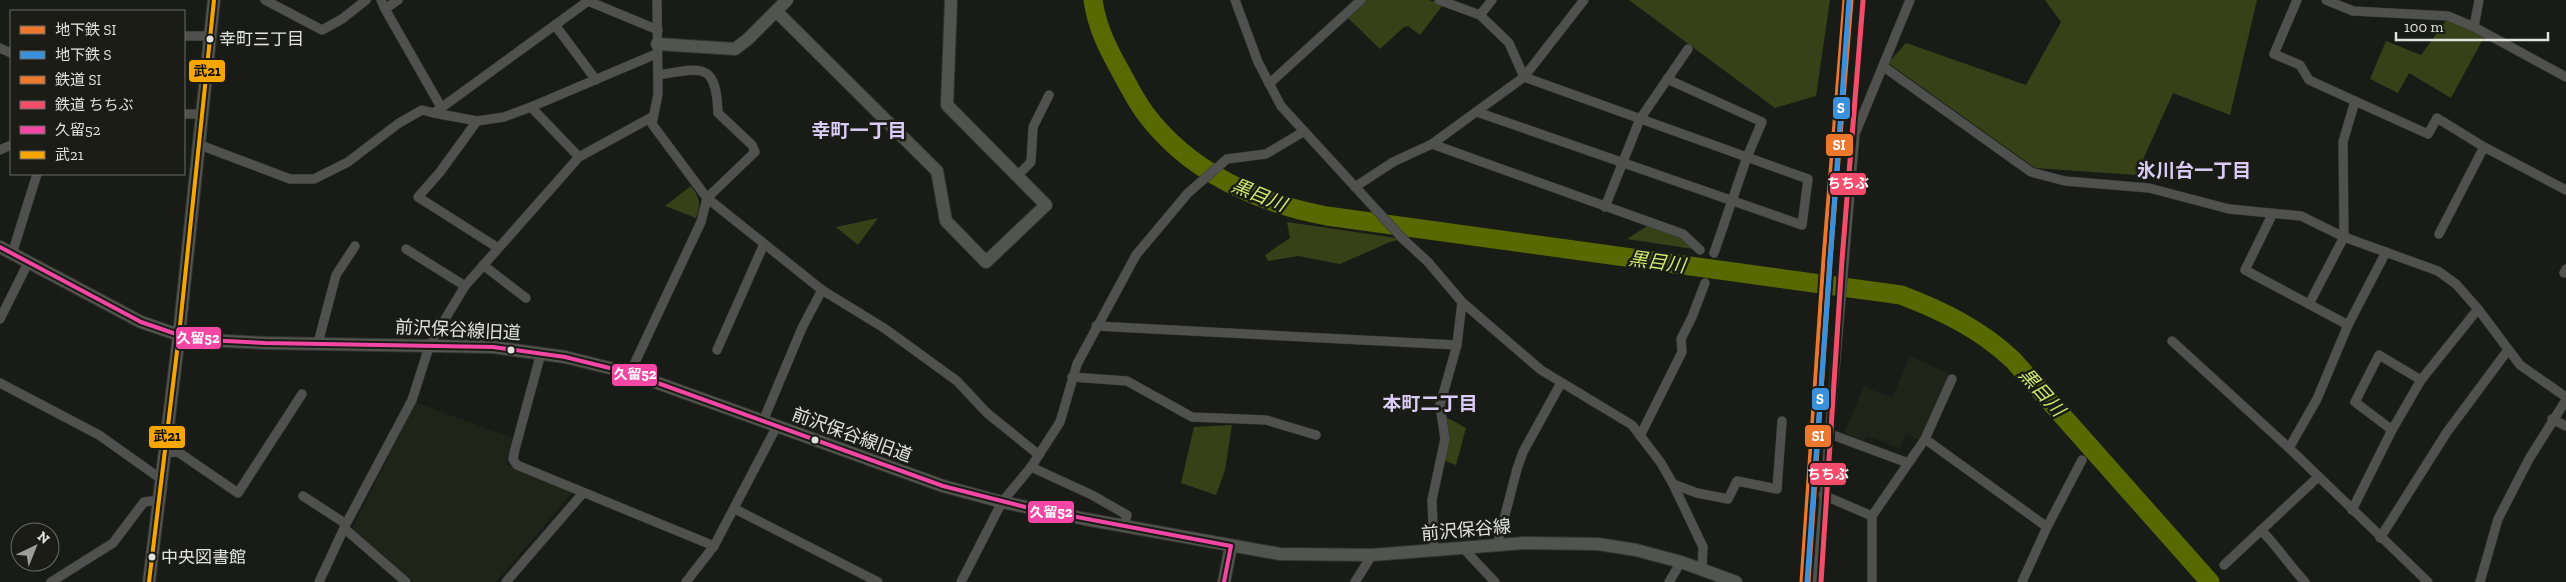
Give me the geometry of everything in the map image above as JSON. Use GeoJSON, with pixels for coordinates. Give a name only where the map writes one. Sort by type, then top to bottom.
{"type":"FeatureCollection","features":[{"type":"Feature","properties":{"kind":"street"},"geometry":{"type":"LineString","coordinates":[[149,582],[179,335],[214,0]]}},
{"type":"Feature","properties":{"kind":"street"},"geometry":{"type":"LineString","coordinates":[[264,0],[322,30],[342,19],[366,0]]}},
{"type":"Feature","properties":{"kind":"street"},"geometry":{"type":"LineString","coordinates":[[381,0],[437,110]]}},
{"type":"Feature","properties":{"kind":"street"},"geometry":{"type":"LineString","coordinates":[[385,10],[398,0]]}},
{"type":"Feature","properties":{"kind":"street"},"geometry":{"type":"LineString","coordinates":[[319,582],[412,400],[430,344],[465,286],[579,157],[652,117],[656,111],[658,75],[657,0]]}},
{"type":"Feature","properties":{"kind":"street"},"geometry":{"type":"LineString","coordinates":[[200,145],[290,179],[314,179],[348,162],[399,123],[422,110],[437,110],[477,121],[504,117],[596,80],[657,49],[735,48],[787,0]]}},
{"type":"Feature","properties":{"kind":"street"},"geometry":{"type":"LineString","coordinates":[[776,11],[937,171],[946,221],[986,262],[1046,205],[947,104],[951,0]]}},
{"type":"Feature","properties":{"kind":"street"},"geometry":{"type":"LineString","coordinates":[[1236,0],[1268,84],[1281,106],[1303,132],[1403,239],[1428,262],[1462,302],[1509,344],[1561,383],[1632,425],[1661,462],[1673,484],[1703,547],[1702,569]]}},
{"type":"Feature","properties":{"kind":"street"},"geometry":{"type":"LineString","coordinates":[[1268,84],[1361,0]]}},
{"type":"Feature","properties":{"kind":"street"},"geometry":{"type":"LineString","coordinates":[[1439,0],[1480,15],[1508,43],[1524,77],[1808,178],[1802,225],[1731,202],[1477,112]]}},
{"type":"Feature","properties":{"kind":"street"},"geometry":{"type":"LineString","coordinates":[[1480,15],[1492,0]]}},
{"type":"Feature","properties":{"kind":"street"},"geometry":{"type":"LineString","coordinates":[[1355,187],[1393,162],[1432,144],[1524,77],[1584,0]]}},
{"type":"Feature","properties":{"kind":"street"},"geometry":{"type":"LineString","coordinates":[[1816,582],[1855,134],[1910,0]]}},
{"type":"Feature","properties":{"kind":"street"},"geometry":{"type":"LineString","coordinates":[[2297,0],[2274,54],[2300,65],[2309,80],[2428,134],[2437,118],[2484,147],[2566,190]]}},
{"type":"Feature","properties":{"kind":"street"},"geometry":{"type":"LineString","coordinates":[[2326,0],[2353,11],[2434,13],[2448,16],[2474,27],[2566,77]]}},
{"type":"Feature","properties":{"kind":"street"},"geometry":{"type":"LineString","coordinates":[[2474,27],[2479,0]]}},
{"type":"Feature","properties":{"kind":"street"},"geometry":{"type":"LineString","coordinates":[[437,110],[588,1],[658,30]]}},
{"type":"Feature","properties":{"kind":"street"},"geometry":{"type":"LineString","coordinates":[[555,25],[596,80]]}},
{"type":"Feature","properties":{"kind":"street"},"geometry":{"type":"LineString","coordinates":[[185,36],[210,36]]}},
{"type":"Feature","properties":{"kind":"street"},"geometry":{"type":"LineString","coordinates":[[1605,207],[1640,119],[1688,49]]}},
{"type":"Feature","properties":{"kind":"street"},"geometry":{"type":"LineString","coordinates":[[1884,67],[2031,172],[2065,181],[2149,188],[2229,210],[2301,216],[2344,238],[2438,271],[2456,284],[2478,309],[2520,366],[2566,398],[2552,419],[2498,519],[2480,582]]}},
{"type":"Feature","properties":{"kind":"street"},"geometry":{"type":"LineString","coordinates":[[630,373],[701,222],[707,198],[755,152],[752,145],[718,113],[717,89],[708,74],[698,68],[658,75]]}},
{"type":"Feature","properties":{"kind":"street"},"geometry":{"type":"LineString","coordinates":[[1667,80],[1762,122],[1747,157],[1714,253]]}},
{"type":"Feature","properties":{"kind":"street"},"geometry":{"type":"LineString","coordinates":[[1017,176],[1031,162],[1033,127],[1049,95]]}},
{"type":"Feature","properties":{"kind":"street"},"geometry":{"type":"LineString","coordinates":[[2309,304],[2344,238],[2343,142],[2355,101]]}},
{"type":"Feature","properties":{"kind":"street"},"geometry":{"type":"LineString","coordinates":[[531,107],[579,157]]}},
{"type":"Feature","properties":{"kind":"street"},"geometry":{"type":"LineString","coordinates":[[185,114],[202,114]]}},
{"type":"Feature","properties":{"kind":"street"},"geometry":{"type":"LineString","coordinates":[[652,117],[654,128],[707,198],[822,290],[884,328],[957,381],[987,413],[1039,455]]}},
{"type":"Feature","properties":{"kind":"street"},"geometry":{"type":"LineString","coordinates":[[477,121],[440,172],[418,197],[498,248]]}},
{"type":"Feature","properties":{"kind":"street"},"geometry":{"type":"LineString","coordinates":[[961,582],[1002,502],[1031,467],[1060,422],[1072,377],[1096,326],[1136,255],[1169,214],[1199,183],[1227,159],[1266,154],[1303,132]]}},
{"type":"Feature","properties":{"kind":"street"},"geometry":{"type":"LineString","coordinates":[[1432,144],[1683,234],[1700,250]]}},
{"type":"Feature","properties":{"kind":"street"},"geometry":{"type":"LineString","coordinates":[[2440,234],[2484,147]]}},
{"type":"Feature","properties":{"kind":"street"},"geometry":{"type":"LineString","coordinates":[[12,254],[37,175]]}},
{"type":"Feature","properties":{"kind":"street"},"geometry":{"type":"LineString","coordinates":[[2273,213],[2245,270],[2348,325]]}},
{"type":"Feature","properties":{"kind":"street"},"geometry":{"type":"LineString","coordinates":[[717,350],[764,244]]}},
{"type":"Feature","properties":{"kind":"street"},"geometry":{"type":"LineString","coordinates":[[318,344],[336,275],[355,246]]}},
{"type":"Feature","properties":{"kind":"street","name":"前沢保谷線旧道"},"geometry":{"type":"LineString","coordinates":[[0,248],[142,322],[179,335],[207,340],[493,347],[541,353],[630,373],[943,486],[1002,502],[1231,546]]}},
{"type":"Feature","properties":{"kind":"street"},"geometry":{"type":"LineString","coordinates":[[406,249],[465,286]]}},
{"type":"Feature","properties":{"kind":"street"},"geometry":{"type":"LineString","coordinates":[[2289,448],[2317,399],[2348,325],[2386,252]]}},
{"type":"Feature","properties":{"kind":"street"},"geometry":{"type":"LineString","coordinates":[[0,319],[28,263]]}},
{"type":"Feature","properties":{"kind":"street"},"geometry":{"type":"LineString","coordinates":[[483,264],[526,298]]}},
{"type":"Feature","properties":{"kind":"street"},"geometry":{"type":"LineString","coordinates":[[1640,436],[1682,352],[1681,339],[1705,283]]}},
{"type":"Feature","properties":{"kind":"street"},"geometry":{"type":"LineString","coordinates":[[763,421],[802,328],[822,290]]}},
{"type":"Feature","properties":{"kind":"street"},"geometry":{"type":"LineString","coordinates":[[1434,551],[1432,500],[1444,439],[1440,405],[1457,345],[1462,302]]}},
{"type":"Feature","properties":{"kind":"street"},"geometry":{"type":"LineString","coordinates":[[2352,510],[2392,430],[2421,380],[2478,309]]}},
{"type":"Feature","properties":{"kind":"street"},"geometry":{"type":"LineString","coordinates":[[1096,326],[1457,345]]}},
{"type":"Feature","properties":{"kind":"street"},"geometry":{"type":"LineString","coordinates":[[2172,341],[2289,448],[2380,538],[2428,582]]}},
{"type":"Feature","properties":{"kind":"street"},"geometry":{"type":"LineString","coordinates":[[2380,538],[2447,432],[2508,350]]}},
{"type":"Feature","properties":{"kind":"street"},"geometry":{"type":"LineString","coordinates":[[541,353],[513,459],[517,465],[714,546]]}},
{"type":"Feature","properties":{"kind":"street"},"geometry":{"type":"LineString","coordinates":[[2392,430],[2355,402],[2378,355],[2421,380]]}},
{"type":"Feature","properties":{"kind":"street"},"geometry":{"type":"LineString","coordinates":[[1072,377],[1127,381],[1192,417],[1266,420],[1316,435]]}},
{"type":"Feature","properties":{"kind":"street"},"geometry":{"type":"LineString","coordinates":[[1872,582],[1872,516],[1925,439],[1952,379]]}},
{"type":"Feature","properties":{"kind":"street"},"geometry":{"type":"LineString","coordinates":[[0,383],[99,435],[161,480]]}},
{"type":"Feature","properties":{"kind":"street"},"geometry":{"type":"LineString","coordinates":[[1497,546],[1523,452],[1561,383]]}},
{"type":"Feature","properties":{"kind":"street"},"geometry":{"type":"LineString","coordinates":[[165,453],[178,452],[238,493],[302,394]]}},
{"type":"Feature","properties":{"kind":"street"},"geometry":{"type":"LineString","coordinates":[[2552,419],[2566,426]]}},
{"type":"Feature","properties":{"kind":"street"},"geometry":{"type":"LineString","coordinates":[[1673,484],[1697,493],[1728,499],[1737,481],[1777,489],[1782,421]]}},
{"type":"Feature","properties":{"kind":"street"},"geometry":{"type":"LineString","coordinates":[[686,582],[714,546],[777,426]]}},
{"type":"Feature","properties":{"kind":"street"},"geometry":{"type":"LineString","coordinates":[[1830,434],[1908,463]]}},
{"type":"Feature","properties":{"kind":"street"},"geometry":{"type":"LineString","coordinates":[[1925,439],[2047,527]]}},
{"type":"Feature","properties":{"kind":"street"},"geometry":{"type":"LineString","coordinates":[[2022,582],[2047,527],[2082,460]]}},
{"type":"Feature","properties":{"kind":"street"},"geometry":{"type":"LineString","coordinates":[[1031,467],[1092,495],[1127,515],[1124,525]]}},
{"type":"Feature","properties":{"kind":"street"},"geometry":{"type":"LineString","coordinates":[[2224,565],[2318,477]]}},
{"type":"Feature","properties":{"kind":"street"},"geometry":{"type":"LineString","coordinates":[[506,582],[583,492]]}},
{"type":"Feature","properties":{"kind":"street"},"geometry":{"type":"LineString","coordinates":[[1823,495],[1872,516]]}},
{"type":"Feature","properties":{"kind":"street"},"geometry":{"type":"LineString","coordinates":[[303,496],[346,527],[406,582]]}},
{"type":"Feature","properties":{"kind":"street"},"geometry":{"type":"LineString","coordinates":[[51,582],[113,543],[144,502],[159,500]]}},
{"type":"Feature","properties":{"kind":"street"},"geometry":{"type":"LineString","coordinates":[[735,509],[878,582]]}},
{"type":"Feature","properties":{"kind":"street"},"geometry":{"type":"LineString","coordinates":[[2261,530],[2278,547],[2287,564],[2305,582]]}},
{"type":"Feature","properties":{"kind":"street","name":"前沢保谷線"},"geometry":{"type":"LineString","coordinates":[[1231,546],[1280,554],[1372,555],[1550,542],[1598,544],[1636,550],[1681,562],[1736,582]]}},
{"type":"Feature","properties":{"kind":"street"},"geometry":{"type":"LineString","coordinates":[[1224,582],[1231,546]]}},
{"type":"Feature","properties":{"kind":"street"},"geometry":{"type":"LineString","coordinates":[[1463,548],[1495,582]]}},
{"type":"Feature","properties":{"kind":"street"},"geometry":{"type":"LineString","coordinates":[[1354,582],[1372,555]]}},
{"type":"Feature","properties":{"kind":"street"},"geometry":{"type":"LineString","coordinates":[[1670,582],[1681,562]]}},
{"type":"Feature","properties":{"kind":"shaded area"},"geometry":{"type":"Polygon","coordinates":[[[1910,356],[1950,374],[1920,441],[1907,434],[1899,448],[1867,436],[1864,441],[1844,433],[1864,386],[1892,398],[1910,356]]]}},
{"type":"Feature","properties":{"kind":"shaded area"},"geometry":{"type":"Polygon","coordinates":[[[415,402],[513,438],[506,464],[573,492],[496,582],[414,582],[352,529],[415,402]]]}},
{"type":"Feature","properties":{"kind":"green space"},"geometry":{"type":"Polygon","coordinates":[[[1364,0],[1429,0],[1443,5],[1420,35],[1408,26],[1404,27],[1380,49],[1347,17],[1364,0]]]}},
{"type":"Feature","properties":{"kind":"green space"},"geometry":{"type":"Polygon","coordinates":[[[1629,0],[1830,0],[1816,96],[1775,108],[1629,0]]]}},
{"type":"Feature","properties":{"kind":"green space"},"geometry":{"type":"Polygon","coordinates":[[[2045,0],[2257,0],[2230,115],[2173,93],[2136,175],[2035,168],[1888,63],[1906,43],[2026,85],[2061,22],[2045,0]]]}},
{"type":"Feature","properties":{"kind":"green space"},"geometry":{"type":"Polygon","coordinates":[[[2447,19],[2484,37],[2451,98],[2409,73],[2398,93],[2370,79],[2386,41],[2421,55],[2447,19]]]}},
{"type":"Feature","properties":{"kind":"green space"},"geometry":{"type":"Polygon","coordinates":[[[691,186],[699,201],[696,218],[665,206],[691,186]]]}},
{"type":"Feature","properties":{"kind":"green space"},"geometry":{"type":"Polygon","coordinates":[[[878,218],[858,245],[836,227],[878,218]]]}},
{"type":"Feature","properties":{"kind":"green space"},"geometry":{"type":"Polygon","coordinates":[[[1287,222],[1403,239],[1390,242],[1340,264],[1298,256],[1268,261],[1265,255],[1290,238],[1287,222]]]}},
{"type":"Feature","properties":{"kind":"green space"},"geometry":{"type":"Polygon","coordinates":[[[1652,223],[1683,234],[1700,250],[1627,239],[1652,223]]]}},
{"type":"Feature","properties":{"kind":"green space"},"geometry":{"type":"Polygon","coordinates":[[[1444,416],[1466,428],[1456,465],[1443,460],[1444,416]]]}},
{"type":"Feature","properties":{"kind":"green space"},"geometry":{"type":"Polygon","coordinates":[[[1232,425],[1225,470],[1216,495],[1181,483],[1194,427],[1232,425]]]}},
{"type":"Feature","properties":{"kind":"waterway","name":"黒目川"},"geometry":{"type":"LineString","coordinates":[[1093,0],[1100,29],[1112,56],[1139,104],[1162,134],[1203,168],[1250,193],[1275,203],[1327,216],[1901,295],[1946,314],[1974,330],[2013,360],[2210,582]]}},
{"type":"Feature","properties":{"kind":"metro line","name":"S"},"geometry":{"type":"LineString","coordinates":[[1807,582],[1849,0]]}},
{"type":"Feature","properties":{"kind":"metro line","name":"SI"},"geometry":{"type":"LineString","coordinates":[[1808,582],[1830,259],[1851,0]]}},
{"type":"Feature","properties":{"kind":"rail line","name":"SI"},"geometry":{"type":"LineString","coordinates":[[1802,582],[1824,259],[1845,0]]}},
{"type":"Feature","properties":{"kind":"rail line","name":"ちちぶ"},"geometry":{"type":"LineString","coordinates":[[1821,582],[1842,260],[1863,1]]}},
{"type":"Feature","properties":{"kind":"transit line","name":"武21"},"geometry":{"type":"LineString","coordinates":[[149,582],[179,335],[214,0]]}},
{"type":"Feature","properties":{"kind":"transit line","name":"久留52"},"geometry":{"type":"LineString","coordinates":[[0,247],[141,322],[179,335],[207,340],[265,343],[493,347],[565,357],[630,373],[943,486],[1029,508],[1231,546],[1224,582]]}},
{"type":"Feature","properties":{"kind":"place","name":"幸町三丁目"},"geometry":{"type":"Point","coordinates":[210,39]}},
{"type":"Feature","properties":{"kind":"place","name":"中央図書館"},"geometry":{"type":"Point","coordinates":[152,557]}},
{"type":"Feature","properties":{"kind":"district","name":"幸町一丁目"},"geometry":{"type":"Point","coordinates":[859,130]}},
{"type":"Feature","properties":{"kind":"district","name":"氷川台一丁目"},"geometry":{"type":"Point","coordinates":[2194,170]}},
{"type":"Feature","properties":{"kind":"district","name":"本町二丁目"},"geometry":{"type":"Point","coordinates":[1430,403]}}]}
